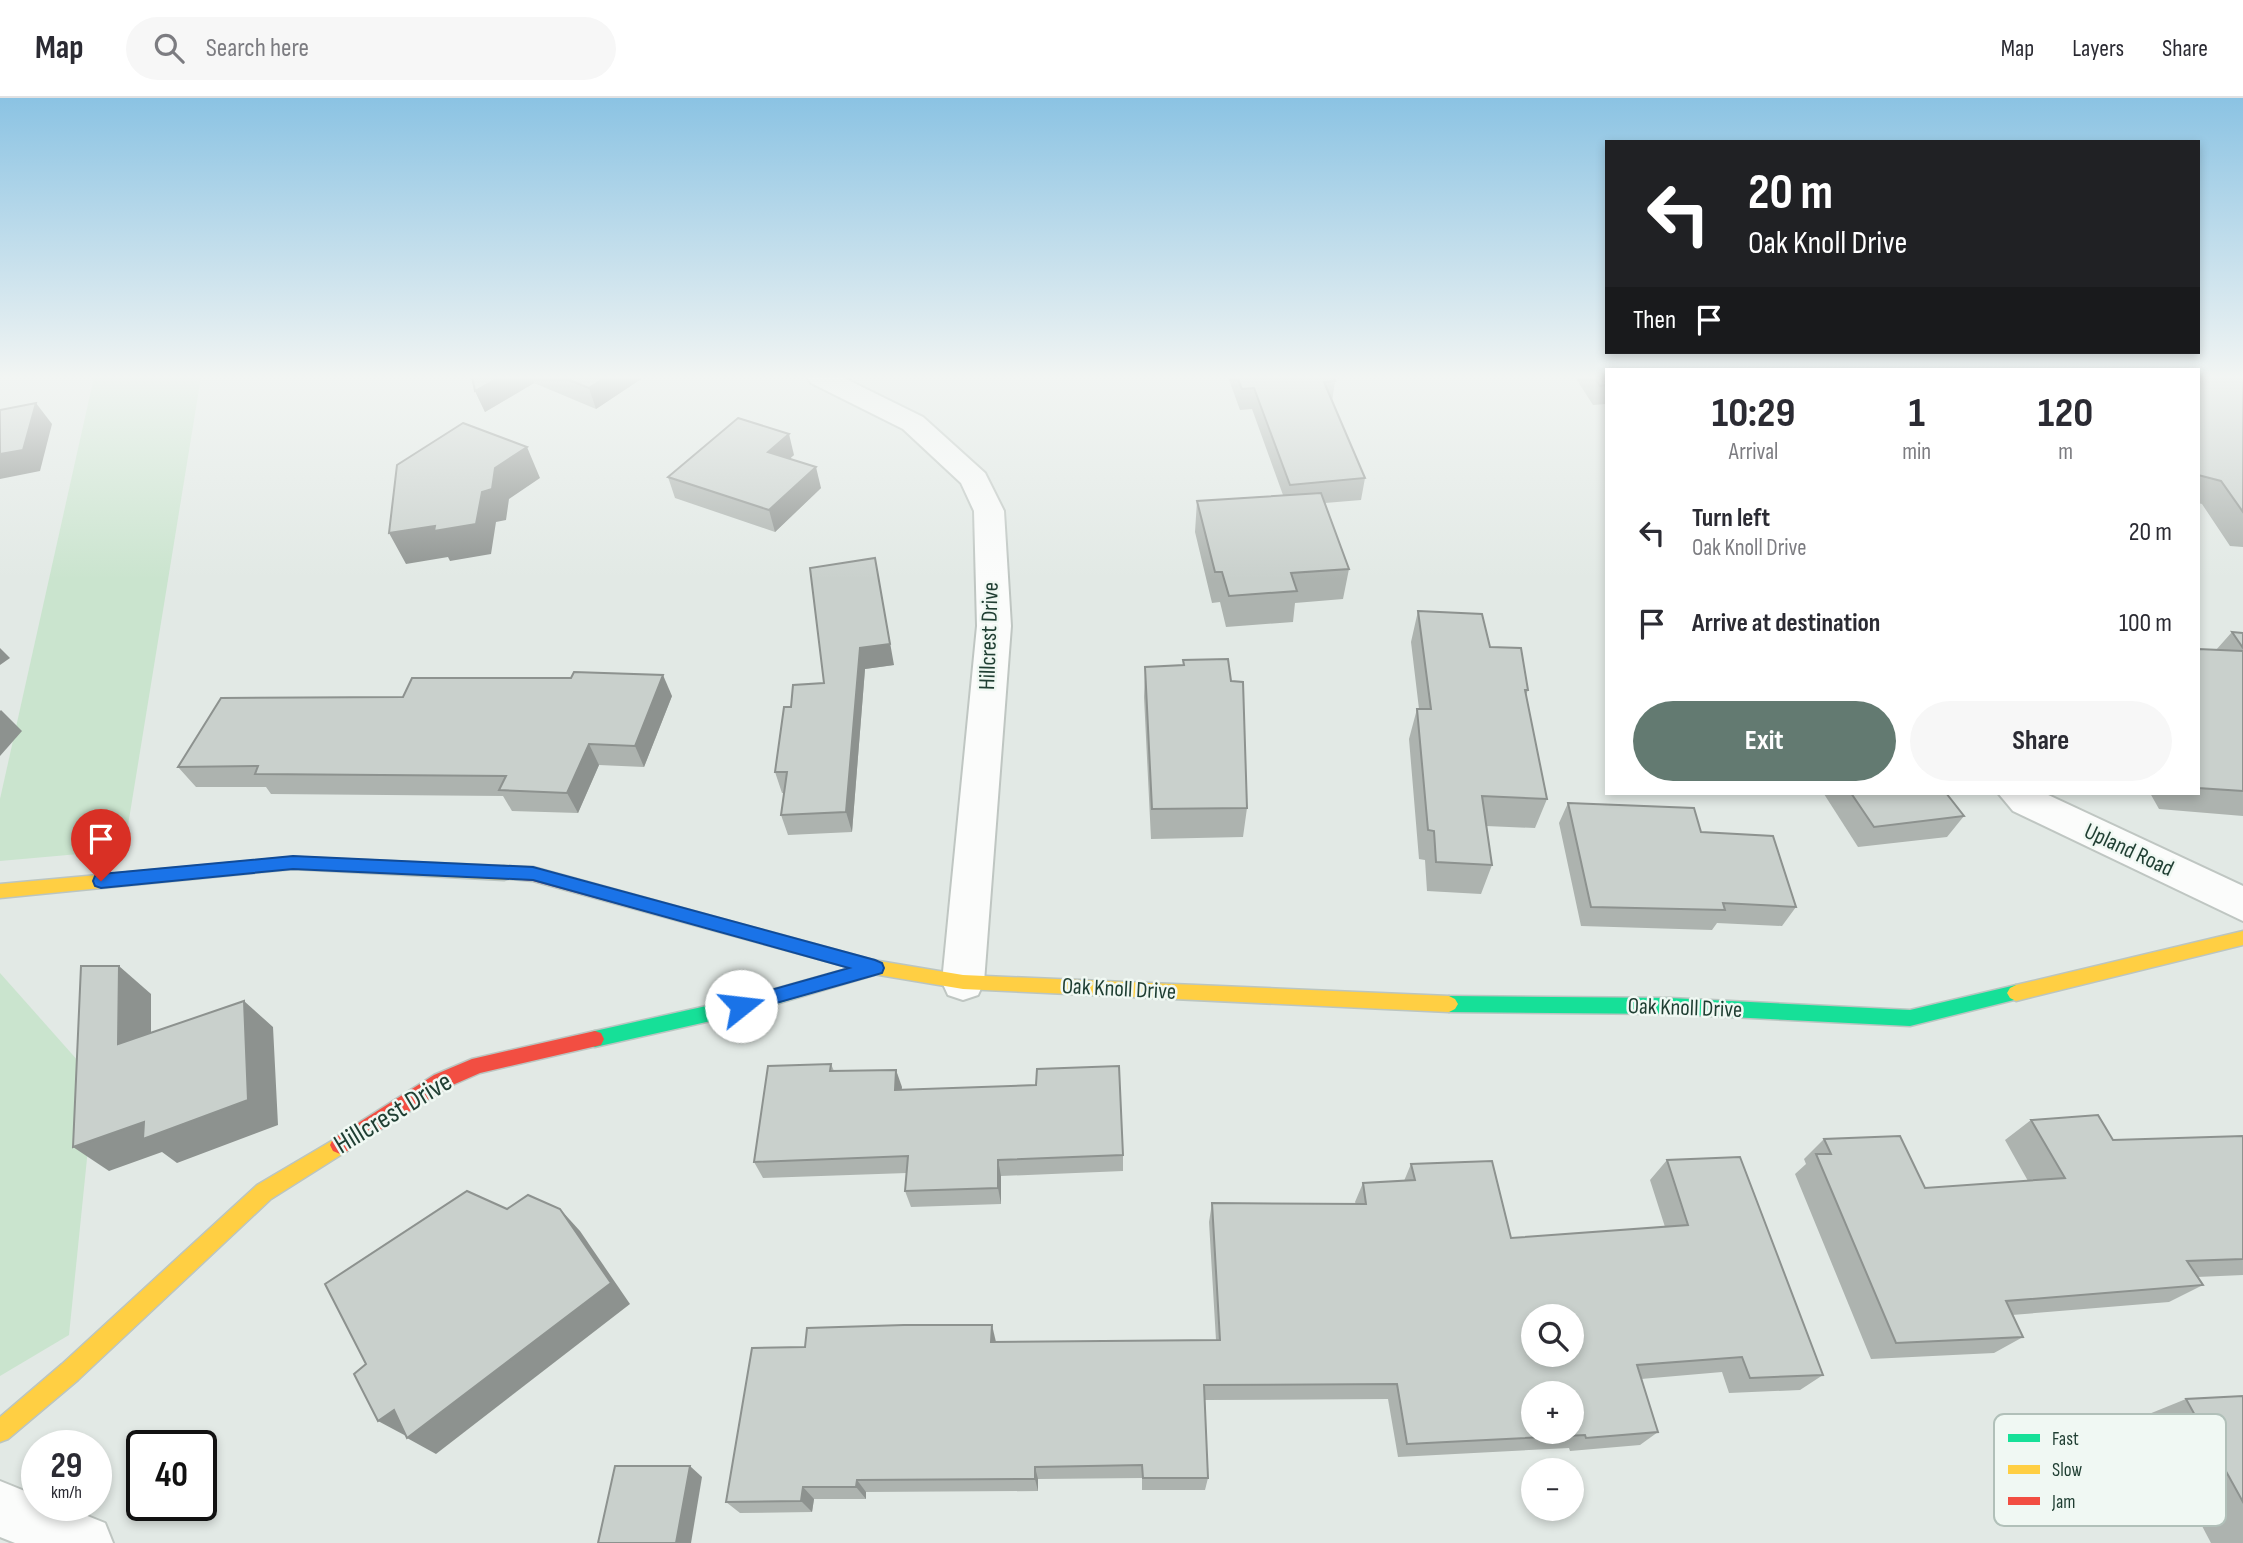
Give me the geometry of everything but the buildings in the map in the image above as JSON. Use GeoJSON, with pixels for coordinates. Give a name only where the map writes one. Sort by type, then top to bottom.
{"type":"FeatureCollection","features":[{"type":"Feature","properties":{"kind":"street","name":"Hillcrest Drive"},"geometry":{"type":"LineString","coordinates":[[936,444],[974,479],[989,510],[994,626],[963,982]]}},
{"type":"Feature","properties":{"kind":"street","name":"Upland Road"},"geometry":{"type":"LineString","coordinates":[[2019,795],[2026,802],[2243,904]]}},
{"type":"Feature","properties":{"kind":"street","name":"Oak Knoll Drive"},"geometry":{"type":"LineString","coordinates":[[0,891],[293,863],[533,874],[875,968],[963,982],[1427,1004],[1670,1006],[1910,1018],[2243,938]]}},
{"type":"Feature","properties":{"kind":"street","name":"Hillcrest Drive"},"geometry":{"type":"LineString","coordinates":[[0,1431],[70,1372],[264,1192],[442,1081],[478,1065],[741,1006],[875,968]]}},
{"type":"Feature","properties":{"kind":"street"},"geometry":{"type":"LineString","coordinates":[[0,1509],[85,1543]]}},
{"type":"Feature","properties":{"kind":"green space"},"geometry":{"type":"Polygon","coordinates":[[[79,444],[190,444],[124,850],[0,861],[0,799],[79,444]]]}},
{"type":"Feature","properties":{"kind":"green space"},"geometry":{"type":"Polygon","coordinates":[[[0,973],[95,1080],[69,1335],[0,1376],[0,973]]]}},
{"type":"Feature","properties":{"kind":"traffic: fast"},"geometry":{"type":"LineString","coordinates":[[595,1039],[742,1006],[875,968]]}},
{"type":"Feature","properties":{"kind":"traffic: fast"},"geometry":{"type":"LineString","coordinates":[[1449,1004],[1670,1006],[1910,1018],[2016,993]]}},
{"type":"Feature","properties":{"kind":"traffic: slow"},"geometry":{"type":"LineString","coordinates":[[0,891],[293,863],[504,873]]}},
{"type":"Feature","properties":{"kind":"traffic: slow"},"geometry":{"type":"LineString","coordinates":[[2016,993],[2243,938]]}},
{"type":"Feature","properties":{"kind":"traffic: slow"},"geometry":{"type":"LineString","coordinates":[[873,967],[963,982],[1449,1004]]}},
{"type":"Feature","properties":{"kind":"traffic: slow"},"geometry":{"type":"LineString","coordinates":[[0,1431],[70,1372],[264,1192],[340,1145]]}},
{"type":"Feature","properties":{"kind":"traffic: jam"},"geometry":{"type":"LineString","coordinates":[[504,873],[533,874],[873,967]]}},
{"type":"Feature","properties":{"kind":"traffic: jam"},"geometry":{"type":"LineString","coordinates":[[340,1145],[441,1081],[478,1065],[595,1039]]}},
{"type":"Feature","properties":{"kind":"route"},"geometry":{"type":"LineString","coordinates":[[101,881],[293,863],[533,874],[875,968],[741,1006]]}}]}
